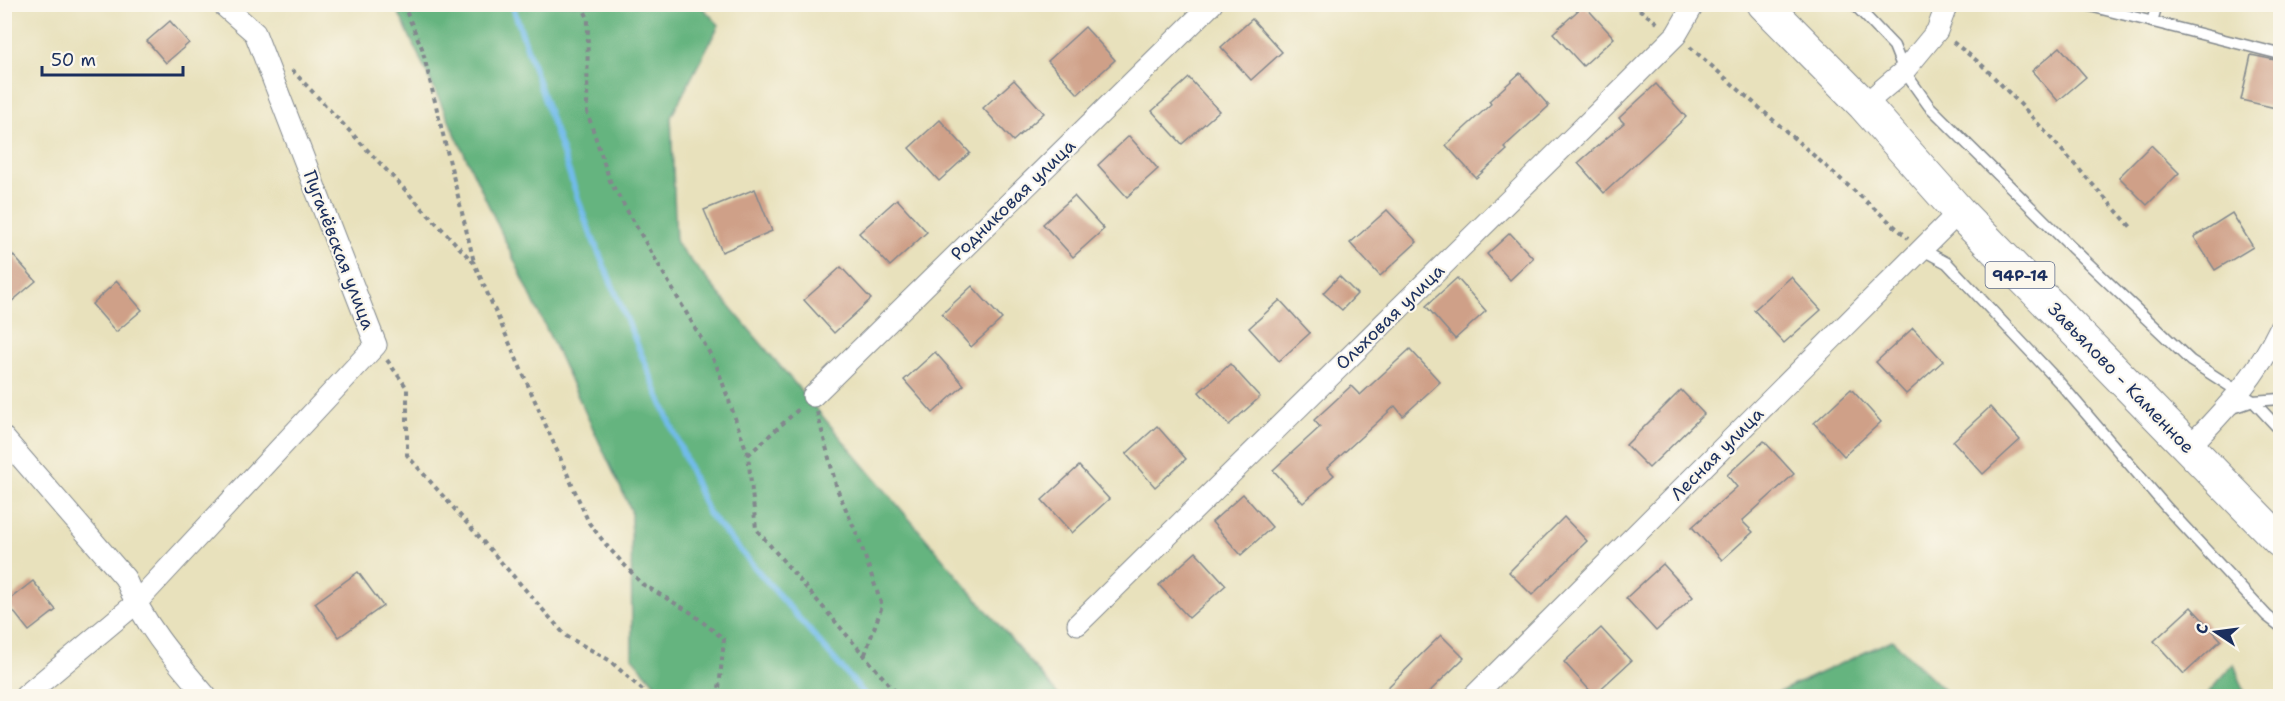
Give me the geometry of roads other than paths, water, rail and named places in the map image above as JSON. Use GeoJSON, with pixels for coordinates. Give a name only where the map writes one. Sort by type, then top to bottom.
{"type":"FeatureCollection","features":[{"type":"Feature","properties":{"kind":"main road","name":"Завьялово - Каменное"},"geometry":{"type":"LineString","coordinates":[[1764,4],[1864,105],[1959,212],[2280,541]]}},
{"type":"Feature","properties":{"kind":"street","name":"Пугачёвская улица"},"geometry":{"type":"LineString","coordinates":[[25,696],[135,603],[376,345],[255,33],[222,4]]}},
{"type":"Feature","properties":{"kind":"street","name":"Родниковая улица"},"geometry":{"type":"LineString","coordinates":[[813,396],[1212,4]]}},
{"type":"Feature","properties":{"kind":"street","name":"Ольховая улица"},"geometry":{"type":"LineString","coordinates":[[1078,624],[1676,35],[1694,4]]}},
{"type":"Feature","properties":{"kind":"street"},"geometry":{"type":"LineString","coordinates":[[1864,105],[1904,72],[1937,32],[1947,4]]}},
{"type":"Feature","properties":{"kind":"street","name":"Лесная улица"},"geometry":{"type":"LineString","coordinates":[[1474,696],[1959,212]]}},
{"type":"Feature","properties":{"kind":"street"},"geometry":{"type":"LineString","coordinates":[[2188,448],[2224,411],[2246,397],[2280,328]]}},
{"type":"Feature","properties":{"kind":"street"},"geometry":{"type":"LineString","coordinates":[[4,438],[125,578],[135,603],[163,647],[206,696]]}},
{"type":"Feature","properties":{"kind":"lane"},"geometry":{"type":"LineString","coordinates":[[1854,4],[1894,46],[1904,72],[1929,106],[2141,315],[2191,361],[2246,397],[2280,430]]}},
{"type":"Feature","properties":{"kind":"lane"},"geometry":{"type":"LineString","coordinates":[[2082,4],[2280,54]]}},
{"type":"Feature","properties":{"kind":"lane"},"geometry":{"type":"LineString","coordinates":[[2152,22],[2157,4]]}},
{"type":"Feature","properties":{"kind":"lane"},"geometry":{"type":"LineString","coordinates":[[1921,249],[1947,263],[2059,382],[2167,508],[2267,616],[2280,626]]}},
{"type":"Feature","properties":{"kind":"lane"},"geometry":{"type":"LineString","coordinates":[[2246,397],[2280,399]]}},
{"type":"Feature","properties":{"kind":"waterway"},"geometry":{"type":"LineString","coordinates":[[512,4],[587,225],[708,513],[866,696]]}}]}
